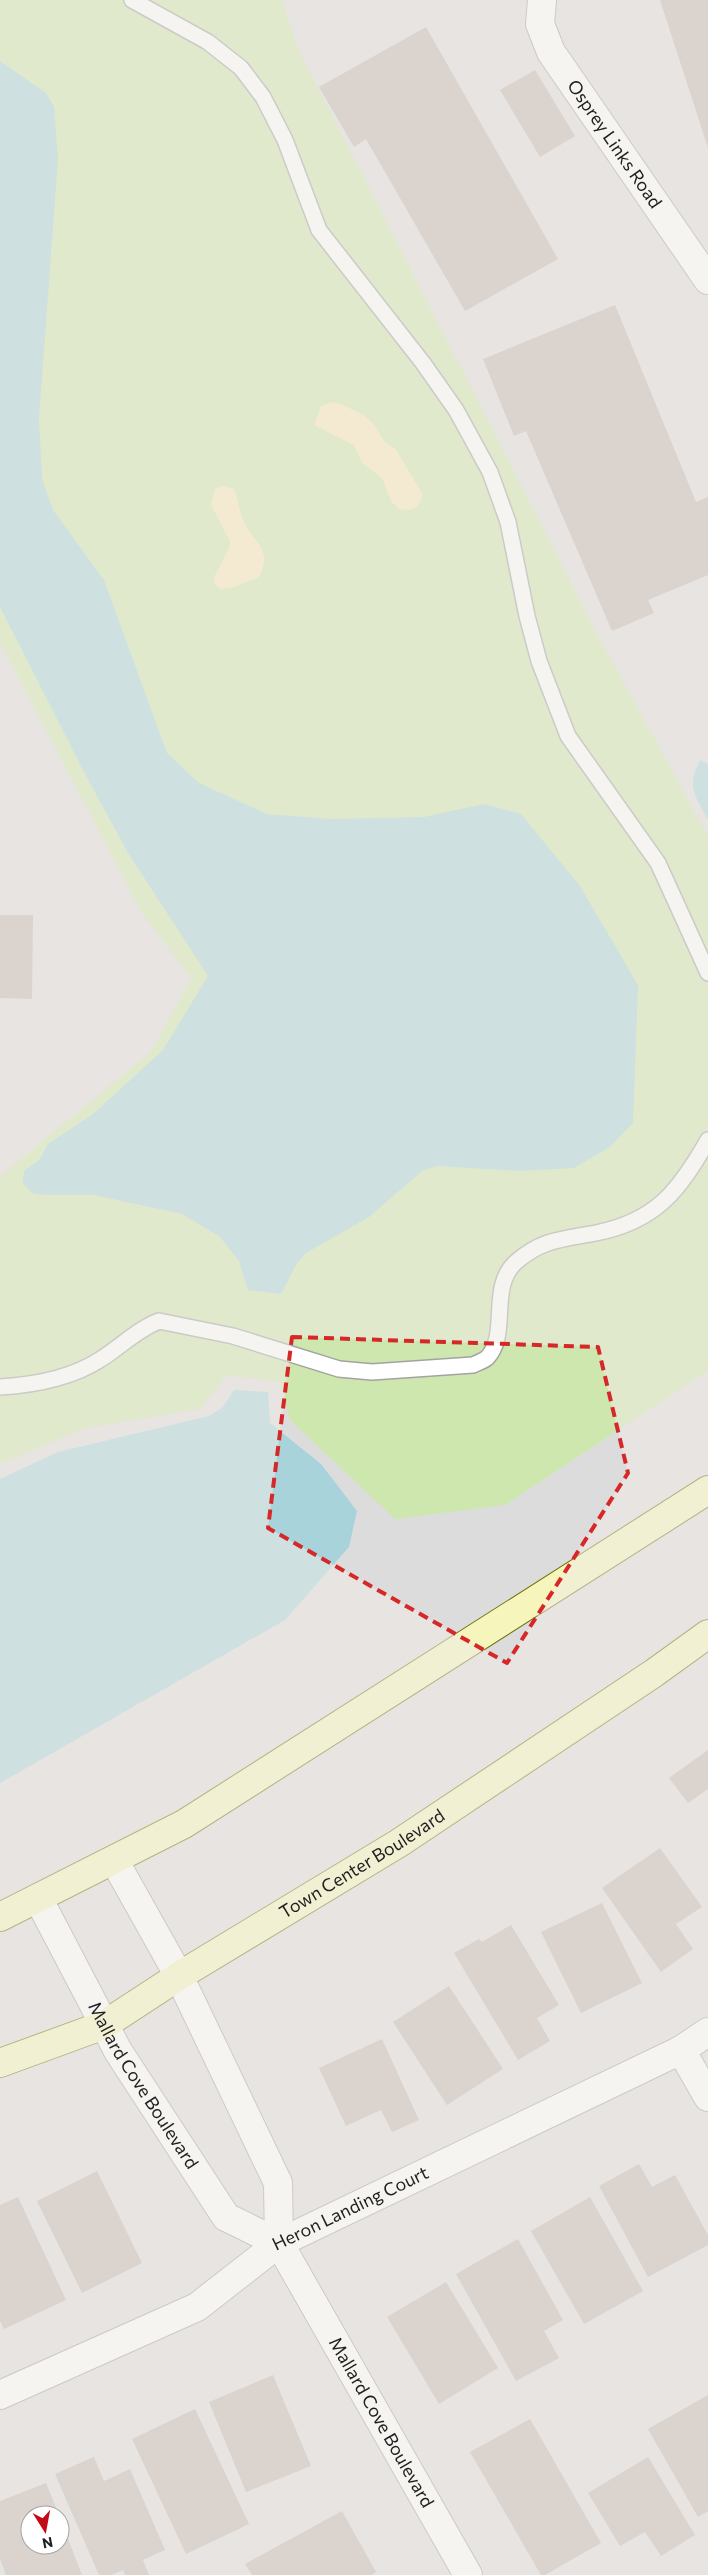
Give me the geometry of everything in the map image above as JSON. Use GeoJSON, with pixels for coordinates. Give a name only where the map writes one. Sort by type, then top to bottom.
{"type":"FeatureCollection","features":[{"type":"Feature","properties":{"kind":"main road"},"geometry":{"type":"LineString","coordinates":[[0,1917],[184,1824],[708,1490]]}},
{"type":"Feature","properties":{"kind":"main road","name":"Town Center Boulevard"},"geometry":{"type":"LineString","coordinates":[[0,2063],[104,2025],[179,1976],[399,1843],[654,1673],[708,1634]]}},
{"type":"Feature","properties":{"kind":"street","name":"Osprey Links Road"},"geometry":{"type":"LineString","coordinates":[[542,0],[540,24],[551,52],[708,280]]}},
{"type":"Feature","properties":{"kind":"street","name":"Mallard Cove Boulevard"},"geometry":{"type":"LineString","coordinates":[[114,1860],[179,1976],[278,2183],[279,2244],[468,2575]]}},
{"type":"Feature","properties":{"kind":"street","name":"Mallard Cove Boulevard"},"geometry":{"type":"LineString","coordinates":[[38,1898],[118,2051],[226,2217],[279,2244]]}},
{"type":"Feature","properties":{"kind":"street","name":"Heron Landing Court"},"geometry":{"type":"LineString","coordinates":[[0,2396],[197,2307],[279,2244],[681,2050],[708,2032]]}},
{"type":"Feature","properties":{"kind":"street"},"geometry":{"type":"LineString","coordinates":[[681,2050],[708,2098]]}},
{"type":"Feature","properties":{"kind":"lane"},"geometry":{"type":"LineString","coordinates":[[132,0],[208,42],[242,68],[263,97],[285,140],[319,230],[423,363],[456,410],[490,472],[508,522],[530,625],[540,661],[568,736],[658,863],[708,973]]}},
{"type":"Feature","properties":{"kind":"lane"},"geometry":{"type":"LineString","coordinates":[[0,1388],[28,1386],[66,1375],[99,1360],[149,1325],[160,1321],[233,1336],[339,1369],[372,1372],[473,1365],[486,1358],[496,1344],[501,1288],[513,1264],[532,1248],[562,1238],[631,1224],[662,1205],[690,1172],[708,1140]]}},
{"type":"Feature","properties":{"kind":"highlighted area"},"geometry":{"type":"Polygon","coordinates":[[[292,1337],[598,1347],[628,1473],[507,1663],[268,1528],[292,1337]]]}},
{"type":"Feature","properties":{"kind":"shaded area"},"geometry":{"type":"Polygon","coordinates":[[[0,0],[708,0],[708,2575],[0,2575],[0,0]]]}},
{"type":"Feature","properties":{"kind":"green space"},"geometry":{"type":"Polygon","coordinates":[[[0,0],[282,0],[298,49],[601,641],[708,836],[708,1371],[505,1505],[395,1519],[290,1420],[280,1382],[227,1375],[200,1409],[85,1428],[0,1464],[0,1176],[151,1052],[191,978],[142,913],[0,643],[0,0]]]}},
{"type":"Feature","properties":{"kind":"sand"},"geometry":{"type":"Polygon","coordinates":[[[333,402],[350,408],[366,417],[374,425],[385,442],[395,448],[423,495],[417,507],[410,510],[399,509],[391,501],[382,478],[362,463],[354,445],[314,425],[321,406],[333,402]]]}},
{"type":"Feature","properties":{"kind":"sand"},"geometry":{"type":"Polygon","coordinates":[[[221,486],[234,489],[243,520],[260,546],[264,559],[259,577],[231,588],[221,589],[215,584],[214,577],[229,549],[230,541],[211,505],[215,489],[221,486]]]}},
{"type":"Feature","properties":{"kind":"water"},"geometry":{"type":"Polygon","coordinates":[[[0,61],[46,93],[54,107],[58,159],[39,418],[42,479],[53,510],[104,580],[167,753],[199,783],[267,814],[331,819],[424,817],[484,804],[521,814],[580,886],[638,985],[633,1123],[610,1147],[574,1168],[519,1171],[437,1166],[422,1171],[369,1217],[306,1253],[297,1263],[281,1294],[248,1290],[239,1261],[220,1237],[182,1214],[94,1195],[46,1195],[32,1193],[23,1183],[24,1171],[39,1160],[48,1144],[93,1114],[163,1050],[208,976],[128,853],[85,774],[0,607],[0,61]]]}},
{"type":"Feature","properties":{"kind":"water"},"geometry":{"type":"Polygon","coordinates":[[[700,760],[708,764],[708,820],[696,797],[693,784],[700,760]]]}},
{"type":"Feature","properties":{"kind":"water"},"geometry":{"type":"Polygon","coordinates":[[[234,1390],[268,1392],[270,1423],[321,1464],[357,1511],[349,1547],[285,1620],[0,1783],[0,1479],[58,1452],[209,1416],[222,1408],[234,1390]]]}},
{"type":"Feature","properties":{"kind":"building"},"geometry":{"type":"Polygon","coordinates":[[[660,0],[708,0],[708,148],[660,0]]]}},
{"type":"Feature","properties":{"kind":"building"},"geometry":{"type":"Polygon","coordinates":[[[426,27],[558,259],[465,311],[366,139],[354,147],[319,87],[426,27]]]}},
{"type":"Feature","properties":{"kind":"building"},"geometry":{"type":"Polygon","coordinates":[[[535,70],[575,136],[540,157],[500,90],[535,70]]]}},
{"type":"Feature","properties":{"kind":"building"},"geometry":{"type":"Polygon","coordinates":[[[615,305],[696,502],[708,497],[708,575],[648,600],[654,613],[612,631],[526,431],[514,436],[483,359],[615,305]]]}},
{"type":"Feature","properties":{"kind":"building"},"geometry":{"type":"Polygon","coordinates":[[[0,915],[33,915],[32,999],[0,998],[0,915]]]}},
{"type":"Feature","properties":{"kind":"building"},"geometry":{"type":"Polygon","coordinates":[[[708,1750],[708,1789],[688,1803],[669,1778],[708,1750]]]}},
{"type":"Feature","properties":{"kind":"building"},"geometry":{"type":"Polygon","coordinates":[[[660,1848],[702,1907],[676,1924],[693,1949],[661,1972],[602,1888],[660,1848]]]}},
{"type":"Feature","properties":{"kind":"building"},"geometry":{"type":"Polygon","coordinates":[[[602,1903],[642,1983],[581,2013],[541,1932],[602,1903]]]}},
{"type":"Feature","properties":{"kind":"building"},"geometry":{"type":"Polygon","coordinates":[[[511,1925],[559,2005],[537,2018],[550,2041],[518,2060],[454,1953],[479,1939],[482,1942],[511,1925]]]}},
{"type":"Feature","properties":{"kind":"building"},"geometry":{"type":"Polygon","coordinates":[[[449,1986],[503,2069],[447,2105],[393,2022],[449,1986]]]}},
{"type":"Feature","properties":{"kind":"building"},"geometry":{"type":"Polygon","coordinates":[[[382,2039],[419,2120],[392,2132],[381,2110],[346,2126],[319,2068],[382,2039]]]}},
{"type":"Feature","properties":{"kind":"building"},"geometry":{"type":"Polygon","coordinates":[[[639,2164],[652,2187],[675,2175],[708,2235],[708,2245],[648,2277],[599,2186],[639,2164]]]}},
{"type":"Feature","properties":{"kind":"building"},"geometry":{"type":"Polygon","coordinates":[[[97,2171],[142,2263],[82,2293],[37,2201],[97,2171]]]}},
{"type":"Feature","properties":{"kind":"building"},"geometry":{"type":"Polygon","coordinates":[[[18,2197],[66,2300],[4,2329],[0,2321],[0,2205],[18,2197]]]}},
{"type":"Feature","properties":{"kind":"building"},"geometry":{"type":"Polygon","coordinates":[[[590,2197],[643,2291],[584,2324],[531,2231],[590,2197]]]}},
{"type":"Feature","properties":{"kind":"building"},"geometry":{"type":"Polygon","coordinates":[[[518,2239],[563,2320],[544,2331],[559,2358],[516,2381],[456,2274],[518,2239]]]}},
{"type":"Feature","properties":{"kind":"building"},"geometry":{"type":"Polygon","coordinates":[[[446,2282],[498,2368],[439,2404],[387,2317],[446,2282]]]}},
{"type":"Feature","properties":{"kind":"building"},"geometry":{"type":"Polygon","coordinates":[[[273,2375],[311,2466],[246,2492],[209,2402],[273,2375]]]}},
{"type":"Feature","properties":{"kind":"building"},"geometry":{"type":"Polygon","coordinates":[[[708,2395],[708,2511],[698,2517],[648,2429],[708,2395]]]}},
{"type":"Feature","properties":{"kind":"building"},"geometry":{"type":"Polygon","coordinates":[[[195,2409],[249,2524],[186,2554],[132,2439],[195,2409]]]}},
{"type":"Feature","properties":{"kind":"building"},"geometry":{"type":"Polygon","coordinates":[[[530,2419],[601,2543],[545,2575],[541,2575],[470,2452],[530,2419]]]}},
{"type":"Feature","properties":{"kind":"building"},"geometry":{"type":"Polygon","coordinates":[[[94,2457],[104,2481],[130,2469],[165,2550],[143,2560],[149,2575],[125,2575],[123,2570],[111,2575],[99,2575],[55,2474],[94,2457]]]}},
{"type":"Feature","properties":{"kind":"building"},"geometry":{"type":"Polygon","coordinates":[[[648,2457],[695,2535],[661,2556],[645,2532],[620,2546],[588,2493],[648,2457]]]}},
{"type":"Feature","properties":{"kind":"building"},"geometry":{"type":"Polygon","coordinates":[[[46,2483],[55,2505],[20,2505],[20,2555],[70,2555],[70,2544],[82,2575],[6,2575],[0,2559],[0,2501],[46,2483]]]}},
{"type":"Feature","properties":{"kind":"building"},"geometry":{"type":"Polygon","coordinates":[[[342,2511],[376,2572],[371,2575],[252,2575],[245,2564],[342,2511]]]}}]}
